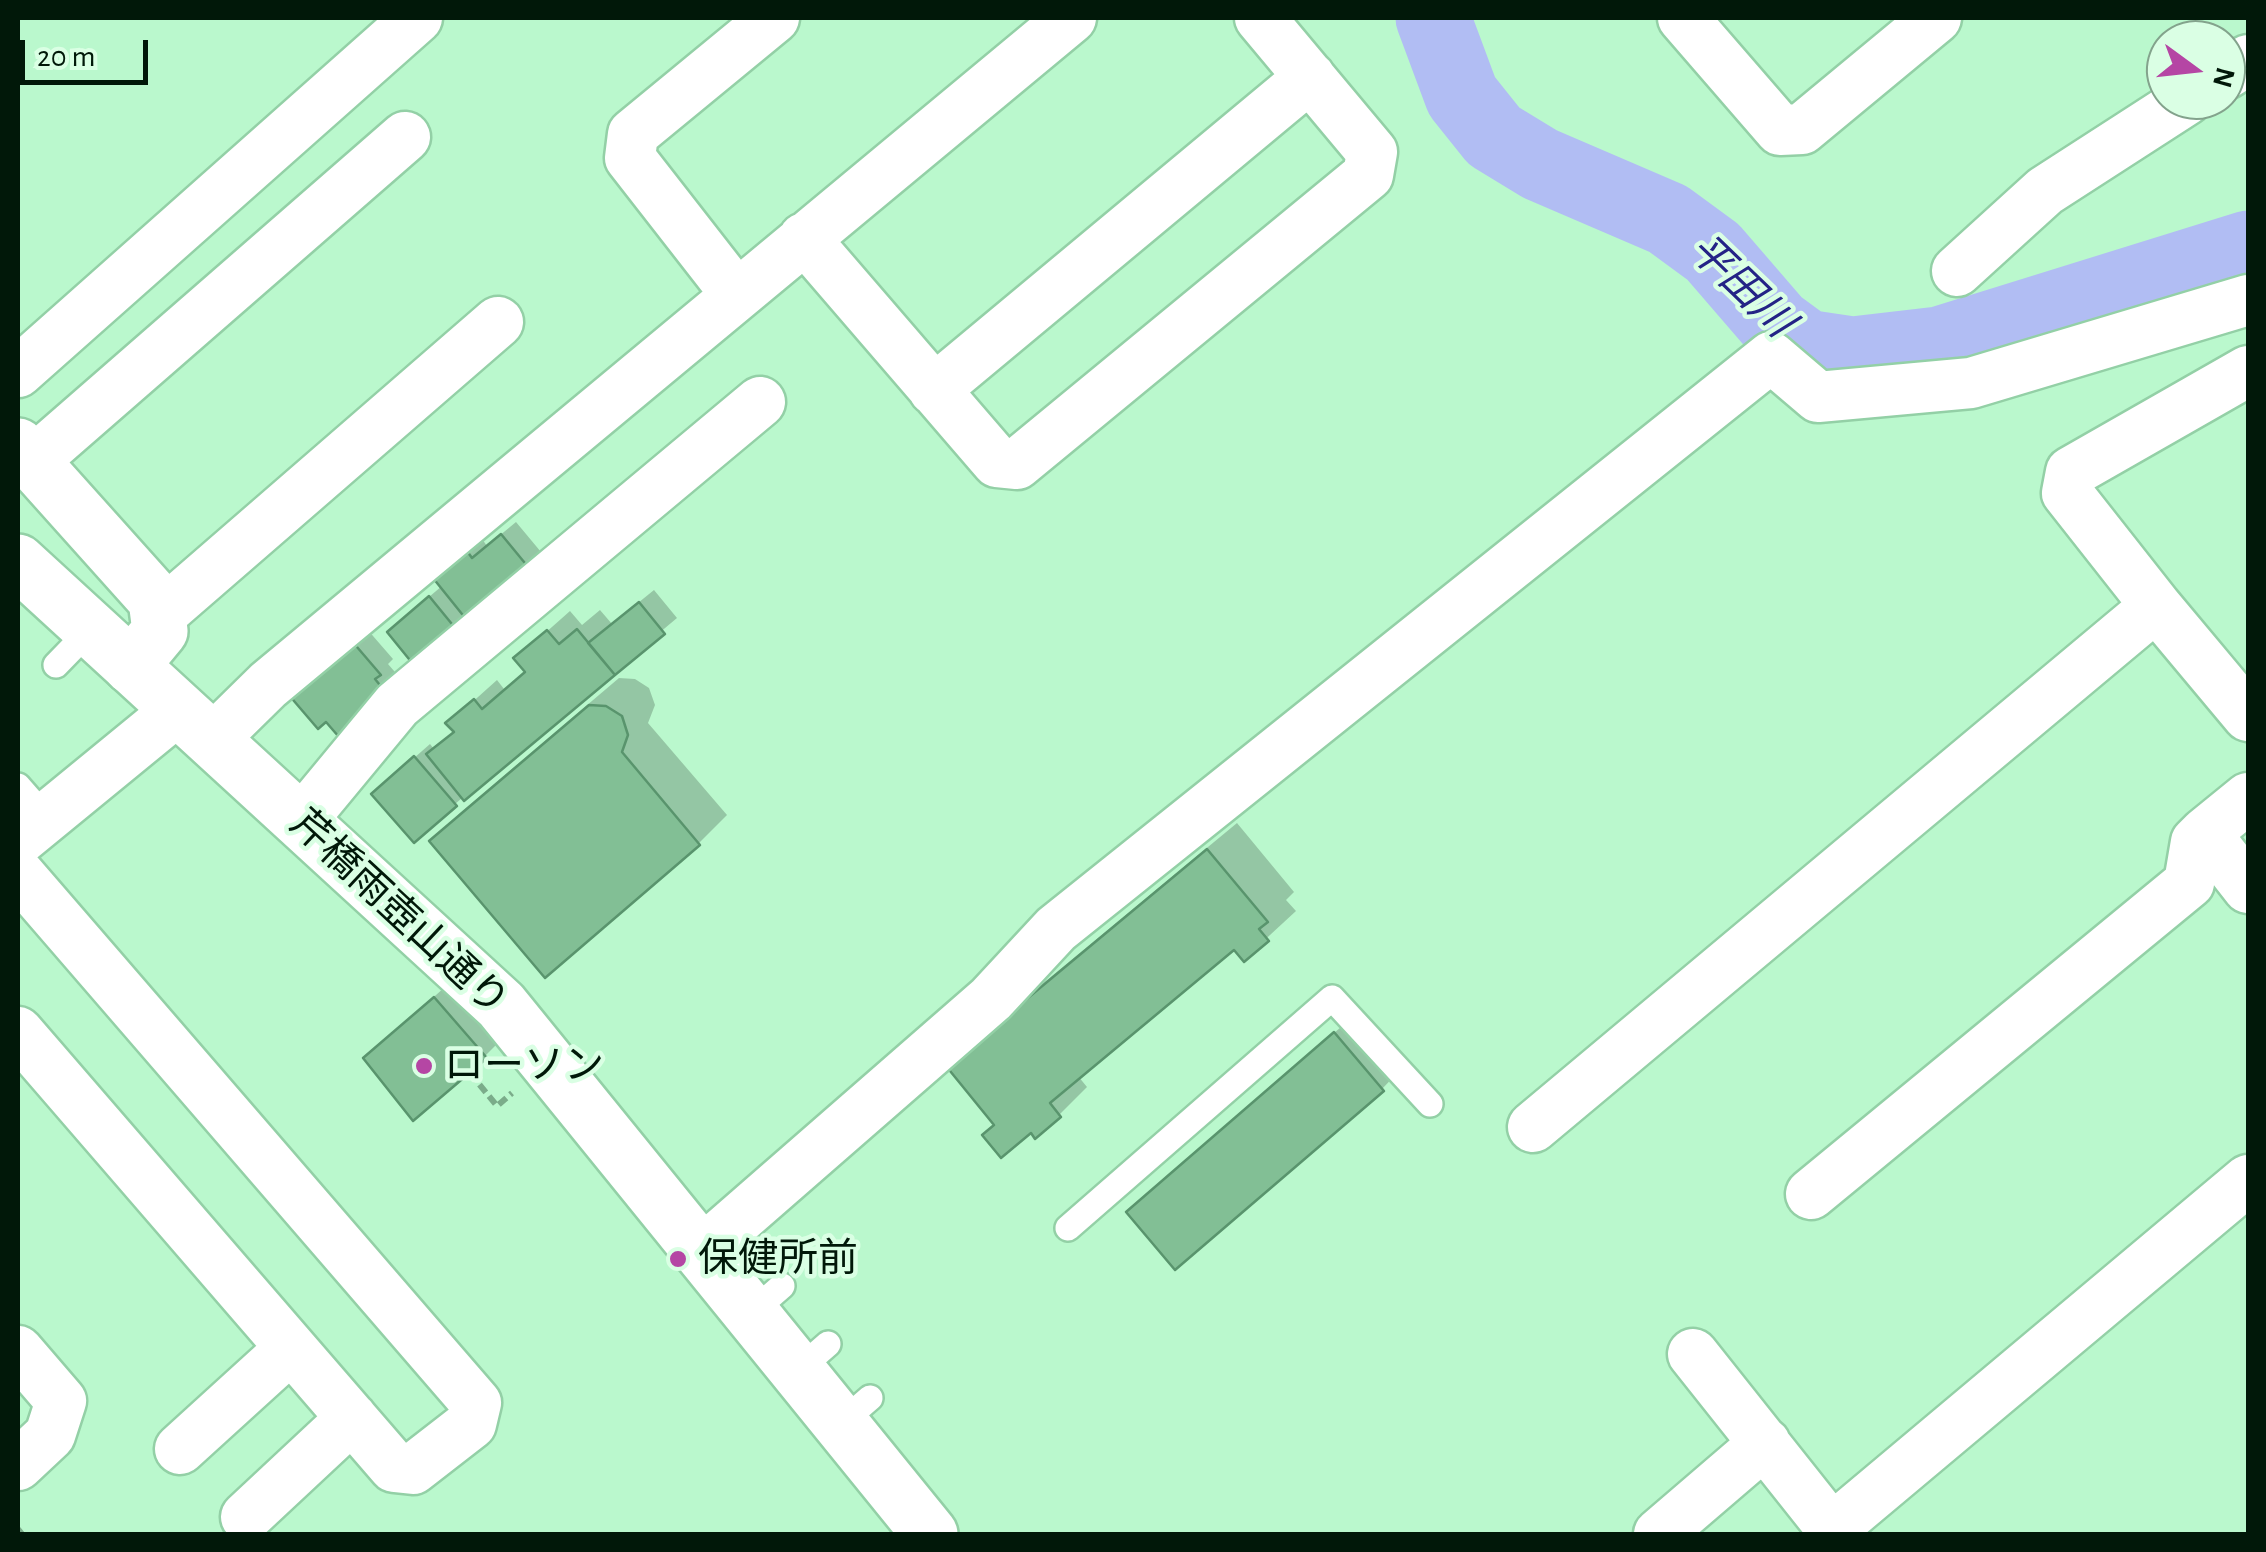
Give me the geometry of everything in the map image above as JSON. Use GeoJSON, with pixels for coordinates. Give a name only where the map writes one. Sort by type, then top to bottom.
{"type":"FeatureCollection","features":[{"type":"Feature","properties":{"kind":"main road"},"geometry":{"type":"LineString","coordinates":[[24,454],[156,600],[160,631],[130,666]]}},
{"type":"Feature","properties":{"kind":"main road","name":"芹橋雨壺山通り"},"geometry":{"type":"LineString","coordinates":[[18,562],[74,647],[130,666],[501,1004],[545,1089],[644,1202],[767,1300],[855,1411],[930,1534]]}},
{"type":"Feature","properties":{"kind":"street"},"geometry":{"type":"LineString","coordinates":[[18,372],[417,18]]}},
{"type":"Feature","properties":{"kind":"street"},"geometry":{"type":"LineString","coordinates":[[736,294],[630,158],[633,134],[774,18]]}},
{"type":"Feature","properties":{"kind":"street"},"geometry":{"type":"LineString","coordinates":[[27,815],[268,685],[1072,18]]}},
{"type":"Feature","properties":{"kind":"street"},"geometry":{"type":"LineString","coordinates":[[804,238],[997,462],[1017,464],[1368,175],[1372,152],[1260,18]]}},
{"type":"Feature","properties":{"kind":"street"},"geometry":{"type":"LineString","coordinates":[[1683,18],[1780,130],[1802,129],[1936,18]]}},
{"type":"Feature","properties":{"kind":"street"},"geometry":{"type":"LineString","coordinates":[[934,390],[1310,77]]}},
{"type":"Feature","properties":{"kind":"street"},"geometry":{"type":"LineString","coordinates":[[1957,271],[2044,191],[2155,120]]}},
{"type":"Feature","properties":{"kind":"street"},"geometry":{"type":"LineString","coordinates":[[24,454],[405,137]]}},
{"type":"Feature","properties":{"kind":"street"},"geometry":{"type":"LineString","coordinates":[[702,1251],[991,998],[1056,930],[1771,357],[1818,397],[1971,383],[2248,300]]}},
{"type":"Feature","properties":{"kind":"street"},"geometry":{"type":"LineString","coordinates":[[158,616],[498,322]]}},
{"type":"Feature","properties":{"kind":"street"},"geometry":{"type":"LineString","coordinates":[[2248,371],[2072,472],[2066,493],[2248,716]]}},
{"type":"Feature","properties":{"kind":"street"},"geometry":{"type":"LineString","coordinates":[[301,821],[397,706],[760,402]]}},
{"type":"Feature","properties":{"kind":"street"},"geometry":{"type":"LineString","coordinates":[[1533,1127],[2156,606]]}},
{"type":"Feature","properties":{"kind":"street"},"geometry":{"type":"LineString","coordinates":[[1810,1194],[2189,884],[2196,842],[2248,798]]}},
{"type":"Feature","properties":{"kind":"street"},"geometry":{"type":"LineString","coordinates":[[2205,833],[2248,888]]}},
{"type":"Feature","properties":{"kind":"street"},"geometry":{"type":"LineString","coordinates":[[18,873],[476,1403],[472,1424],[413,1469],[394,1467],[18,1032]]}},
{"type":"Feature","properties":{"kind":"street"},"geometry":{"type":"LineString","coordinates":[[1693,1354],[1834,1532],[2248,1180]]}},
{"type":"Feature","properties":{"kind":"street"},"geometry":{"type":"LineString","coordinates":[[180,1449],[291,1348]]}},
{"type":"Feature","properties":{"kind":"street"},"geometry":{"type":"LineString","coordinates":[[18,1351],[61,1401],[50,1435],[18,1464]]}},
{"type":"Feature","properties":{"kind":"street"},"geometry":{"type":"LineString","coordinates":[[246,1517],[352,1418]]}},
{"type":"Feature","properties":{"kind":"street"},"geometry":{"type":"LineString","coordinates":[[1659,1534],[1765,1442]]}},
{"type":"Feature","properties":{"kind":"lane"},"geometry":{"type":"LineString","coordinates":[[1068,1228],[1332,998],[1430,1104]]}},
{"type":"Feature","properties":{"kind":"path"},"geometry":{"type":"LineString","coordinates":[[470,1073],[497,1106],[545,1089]]}},
{"type":"Feature","properties":{"kind":"building"},"geometry":{"type":"Polygon","coordinates":[[[501,534],[529,568],[466,619],[433,578],[467,551],[472,558],[501,534]]]}},
{"type":"Feature","properties":{"kind":"building"},"geometry":{"type":"Polygon","coordinates":[[[429,596],[456,629],[413,664],[387,632],[429,596]]]}},
{"type":"Feature","properties":{"kind":"building"},"geometry":{"type":"Polygon","coordinates":[[[639,602],[665,634],[615,675],[588,643],[639,602]]]}},
{"type":"Feature","properties":{"kind":"building"},"geometry":{"type":"Polygon","coordinates":[[[577,629],[615,675],[464,801],[426,754],[454,732],[445,723],[474,699],[482,709],[525,672],[513,658],[547,630],[559,644],[577,629]]]}},
{"type":"Feature","properties":{"kind":"building"},"geometry":{"type":"Polygon","coordinates":[[[345,633],[381,675],[375,679],[388,695],[339,737],[326,722],[318,729],[282,687],[345,633]]]}},
{"type":"Feature","properties":{"kind":"building"},"geometry":{"type":"Polygon","coordinates":[[[589,705],[606,706],[622,716],[628,735],[622,752],[700,845],[545,978],[429,841],[589,705]]]}},
{"type":"Feature","properties":{"kind":"building"},"geometry":{"type":"Polygon","coordinates":[[[414,756],[457,806],[414,843],[371,794],[414,756]]]}},
{"type":"Feature","properties":{"kind":"building"},"geometry":{"type":"Polygon","coordinates":[[[1207,849],[1268,922],[1259,929],[1269,941],[1244,962],[1234,950],[1050,1103],[1061,1117],[1035,1139],[1031,1133],[1001,1158],[982,1135],[994,1125],[946,1066],[1207,849]]]}},
{"type":"Feature","properties":{"kind":"building","name":"ローソン"},"geometry":{"type":"Polygon","coordinates":[[[434,997],[487,1058],[413,1121],[363,1058],[434,997]]]}},
{"type":"Feature","properties":{"kind":"building"},"geometry":{"type":"Polygon","coordinates":[[[1334,1032],[1384,1091],[1175,1270],[1126,1212],[1334,1032]]]}},
{"type":"Feature","properties":{"kind":"waterway","name":"平田川"},"geometry":{"type":"LineString","coordinates":[[1433,18],[1462,96],[1494,136],[1540,164],[1668,219],[1713,252],[1776,325],[1806,347],[1853,354],[1939,344],[2248,248]]}},
{"type":"Feature","properties":{"kind":"place","name":"ローソン"},"geometry":{"type":"Point","coordinates":[424,1066]}},
{"type":"Feature","properties":{"kind":"place","name":"保健所前"},"geometry":{"type":"Point","coordinates":[678,1259]}}]}
